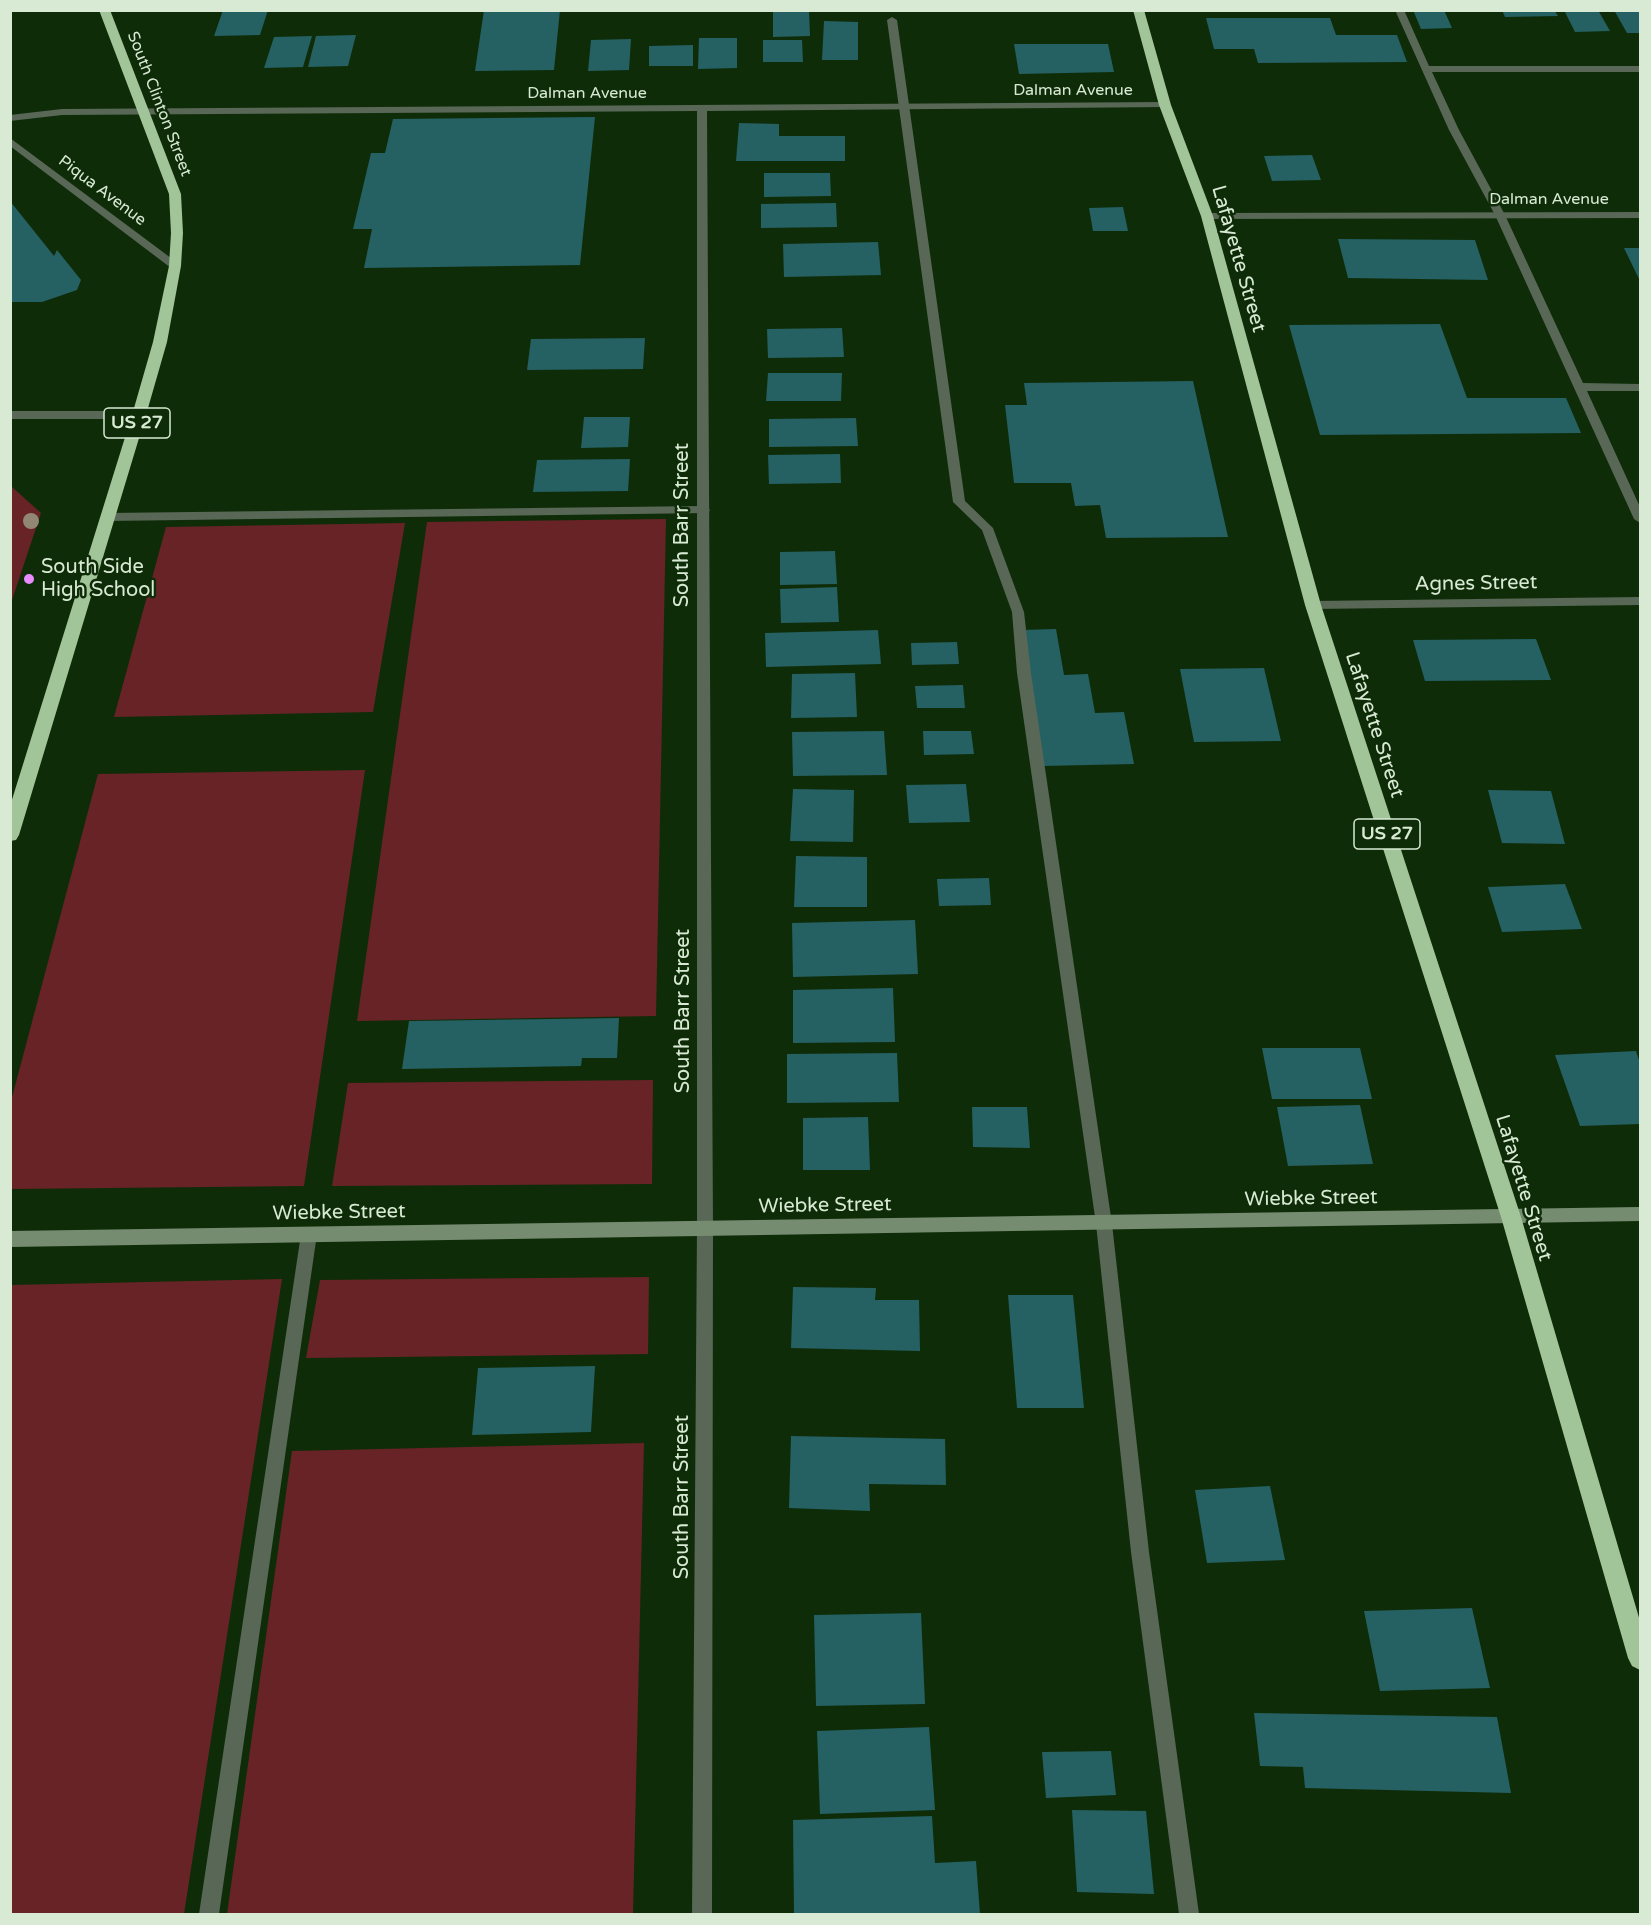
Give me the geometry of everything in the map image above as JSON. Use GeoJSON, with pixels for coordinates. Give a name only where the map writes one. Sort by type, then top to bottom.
{"type":"FeatureCollection","features":[{"type":"Feature","properties":{"kind":"highway","name":"South Clinton Street"},"geometry":{"type":"LineString","coordinates":[[10,835],[139,415],[160,342],[175,266],[177,233],[175,194],[104,10]]}},
{"type":"Feature","properties":{"kind":"highway","name":"Lafayette Street"},"geometry":{"type":"LineString","coordinates":[[1138,10],[1165,105],[1207,216],[1313,606],[1511,1217],[1641,1658]]}},
{"type":"Feature","properties":{"kind":"street"},"geometry":{"type":"LineString","coordinates":[[1399,10],[1454,130],[1500,215],[1641,519]]}},
{"type":"Feature","properties":{"kind":"street"},"geometry":{"type":"LineString","coordinates":[[892,20],[959,502],[987,528],[1018,612],[1024,673],[1104,1224],[1140,1552],[1190,1914]]}},
{"type":"Feature","properties":{"kind":"street"},"geometry":{"type":"LineString","coordinates":[[1426,69],[1641,69]]}},
{"type":"Feature","properties":{"kind":"street","name":"Dalman Avenue"},"geometry":{"type":"LineString","coordinates":[[10,118],[62,112],[1165,105]]}},
{"type":"Feature","properties":{"kind":"street","name":"South Barr Street"},"geometry":{"type":"LineString","coordinates":[[702,108],[705,1228],[702,1914]]}},
{"type":"Feature","properties":{"kind":"street","name":"Piqua Avenue"},"geometry":{"type":"LineString","coordinates":[[10,141],[175,266]]}},
{"type":"Feature","properties":{"kind":"street","name":"Dalman Avenue"},"geometry":{"type":"LineString","coordinates":[[1207,216],[1641,215]]}},
{"type":"Feature","properties":{"kind":"street"},"geometry":{"type":"LineString","coordinates":[[1581,387],[1641,387]]}},
{"type":"Feature","properties":{"kind":"street"},"geometry":{"type":"LineString","coordinates":[[10,416],[139,415]]}},
{"type":"Feature","properties":{"kind":"street"},"geometry":{"type":"LineString","coordinates":[[107,517],[704,510]]}},
{"type":"Feature","properties":{"kind":"street","name":"Agnes Street"},"geometry":{"type":"LineString","coordinates":[[1313,606],[1641,601]]}},
{"type":"Feature","properties":{"kind":"street","name":"Wiebke Street"},"geometry":{"type":"LineString","coordinates":[[10,1239],[1641,1214]]}},
{"type":"Feature","properties":{"kind":"street"},"geometry":{"type":"LineString","coordinates":[[208,1914],[309,1234]]}},
{"type":"Feature","properties":{"kind":"shaded area"},"geometry":{"type":"Polygon","coordinates":[[[11,486],[41,513],[11,603],[11,486]]]}},
{"type":"Feature","properties":{"kind":"shaded area"},"geometry":{"type":"Polygon","coordinates":[[[666,519],[656,1016],[357,1021],[427,522],[666,519]]]}},
{"type":"Feature","properties":{"kind":"shaded area"},"geometry":{"type":"Polygon","coordinates":[[[405,523],[373,712],[114,717],[166,527],[405,523]]]}},
{"type":"Feature","properties":{"kind":"shaded area"},"geometry":{"type":"Polygon","coordinates":[[[365,770],[304,1186],[11,1189],[11,1101],[98,774],[365,770]]]}},
{"type":"Feature","properties":{"kind":"shaded area"},"geometry":{"type":"Polygon","coordinates":[[[653,1080],[652,1184],[332,1186],[348,1083],[653,1080]]]}},
{"type":"Feature","properties":{"kind":"shaded area"},"geometry":{"type":"Polygon","coordinates":[[[649,1277],[648,1354],[306,1358],[320,1280],[649,1277]]]}},
{"type":"Feature","properties":{"kind":"shaded area"},"geometry":{"type":"Polygon","coordinates":[[[282,1279],[184,1914],[11,1914],[11,1285],[282,1279]]]}},
{"type":"Feature","properties":{"kind":"shaded area"},"geometry":{"type":"Polygon","coordinates":[[[644,1443],[633,1914],[227,1914],[292,1451],[644,1443]]]}},
{"type":"Feature","properties":{"kind":"building"},"geometry":{"type":"Polygon","coordinates":[[[223,10],[268,10],[260,35],[214,36],[223,10]]]}},
{"type":"Feature","properties":{"kind":"building"},"geometry":{"type":"Polygon","coordinates":[[[484,10],[560,10],[554,70],[475,71],[484,10]]]}},
{"type":"Feature","properties":{"kind":"building"},"geometry":{"type":"Polygon","coordinates":[[[773,10],[809,10],[810,36],[773,37],[773,10]]]}},
{"type":"Feature","properties":{"kind":"building"},"geometry":{"type":"Polygon","coordinates":[[[1413,10],[1444,10],[1452,28],[1421,29],[1413,10]]]}},
{"type":"Feature","properties":{"kind":"building"},"geometry":{"type":"Polygon","coordinates":[[[1502,10],[1554,10],[1558,16],[1505,17],[1502,10]]]}},
{"type":"Feature","properties":{"kind":"building"},"geometry":{"type":"Polygon","coordinates":[[[1564,10],[1598,10],[1610,31],[1575,32],[1564,10]]]}},
{"type":"Feature","properties":{"kind":"building"},"geometry":{"type":"Polygon","coordinates":[[[1614,10],[1640,10],[1640,33],[1627,33],[1614,10]]]}},
{"type":"Feature","properties":{"kind":"building"},"geometry":{"type":"Polygon","coordinates":[[[1206,18],[1330,18],[1336,35],[1397,35],[1407,62],[1258,63],[1254,49],[1214,49],[1206,18]]]}},
{"type":"Feature","properties":{"kind":"building"},"geometry":{"type":"Polygon","coordinates":[[[824,21],[858,22],[858,60],[822,60],[824,21]]]}},
{"type":"Feature","properties":{"kind":"building"},"geometry":{"type":"Polygon","coordinates":[[[356,35],[348,66],[308,67],[316,36],[356,35]]]}},
{"type":"Feature","properties":{"kind":"building"},"geometry":{"type":"Polygon","coordinates":[[[312,36],[303,67],[264,68],[274,37],[312,36]]]}},
{"type":"Feature","properties":{"kind":"building"},"geometry":{"type":"Polygon","coordinates":[[[699,38],[737,38],[737,68],[698,69],[699,38]]]}},
{"type":"Feature","properties":{"kind":"building"},"geometry":{"type":"Polygon","coordinates":[[[631,39],[629,70],[588,71],[591,40],[631,39]]]}},
{"type":"Feature","properties":{"kind":"building"},"geometry":{"type":"Polygon","coordinates":[[[763,40],[802,40],[803,62],[763,62],[763,40]]]}},
{"type":"Feature","properties":{"kind":"building"},"geometry":{"type":"Polygon","coordinates":[[[1014,44],[1108,44],[1114,72],[1019,74],[1014,44]]]}},
{"type":"Feature","properties":{"kind":"building"},"geometry":{"type":"Polygon","coordinates":[[[693,45],[693,66],[649,66],[649,46],[693,45]]]}},
{"type":"Feature","properties":{"kind":"building"},"geometry":{"type":"Polygon","coordinates":[[[595,117],[580,265],[364,268],[372,229],[353,229],[371,153],[385,153],[393,119],[595,117]]]}},
{"type":"Feature","properties":{"kind":"building"},"geometry":{"type":"Polygon","coordinates":[[[739,123],[779,124],[779,136],[845,136],[845,161],[736,161],[739,123]]]}},
{"type":"Feature","properties":{"kind":"building"},"geometry":{"type":"Polygon","coordinates":[[[1312,155],[1321,180],[1272,181],[1264,156],[1312,155]]]}},
{"type":"Feature","properties":{"kind":"building"},"geometry":{"type":"Polygon","coordinates":[[[764,173],[830,173],[831,196],[764,197],[764,173]]]}},
{"type":"Feature","properties":{"kind":"building"},"geometry":{"type":"Polygon","coordinates":[[[10,201],[54,256],[57,250],[81,280],[77,290],[42,302],[10,302],[10,201]]]}},
{"type":"Feature","properties":{"kind":"building"},"geometry":{"type":"Polygon","coordinates":[[[836,203],[837,227],[761,228],[761,204],[836,203]]]}},
{"type":"Feature","properties":{"kind":"building"},"geometry":{"type":"Polygon","coordinates":[[[1123,207],[1128,231],[1093,231],[1089,208],[1123,207]]]}},
{"type":"Feature","properties":{"kind":"building"},"geometry":{"type":"Polygon","coordinates":[[[1338,239],[1475,240],[1488,280],[1348,278],[1338,239]]]}},
{"type":"Feature","properties":{"kind":"building"},"geometry":{"type":"Polygon","coordinates":[[[878,242],[881,275],[784,277],[783,244],[878,242]]]}},
{"type":"Feature","properties":{"kind":"building"},"geometry":{"type":"Polygon","coordinates":[[[1624,248],[1640,248],[1640,281],[1624,248]]]}},
{"type":"Feature","properties":{"kind":"building"},"geometry":{"type":"Polygon","coordinates":[[[1440,324],[1467,398],[1566,398],[1581,433],[1320,435],[1289,325],[1440,324]]]}},
{"type":"Feature","properties":{"kind":"building"},"geometry":{"type":"Polygon","coordinates":[[[842,328],[844,357],[768,358],[767,329],[842,328]]]}},
{"type":"Feature","properties":{"kind":"building"},"geometry":{"type":"Polygon","coordinates":[[[645,338],[643,369],[527,370],[531,339],[645,338]]]}},
{"type":"Feature","properties":{"kind":"building"},"geometry":{"type":"Polygon","coordinates":[[[768,373],[842,373],[841,401],[766,401],[768,373]]]}},
{"type":"Feature","properties":{"kind":"building"},"geometry":{"type":"Polygon","coordinates":[[[1193,381],[1228,537],[1106,538],[1100,505],[1075,506],[1071,483],[1014,483],[1005,405],[1027,405],[1024,383],[1193,381]]]}},
{"type":"Feature","properties":{"kind":"building"},"geometry":{"type":"Polygon","coordinates":[[[584,417],[630,417],[628,447],[581,448],[584,417]]]}},
{"type":"Feature","properties":{"kind":"building"},"geometry":{"type":"Polygon","coordinates":[[[856,418],[858,446],[769,447],[769,419],[856,418]]]}},
{"type":"Feature","properties":{"kind":"building"},"geometry":{"type":"Polygon","coordinates":[[[840,454],[841,483],[769,484],[768,455],[840,454]]]}},
{"type":"Feature","properties":{"kind":"building"},"geometry":{"type":"Polygon","coordinates":[[[630,459],[628,491],[533,492],[537,460],[630,459]]]}},
{"type":"Feature","properties":{"kind":"building"},"geometry":{"type":"Polygon","coordinates":[[[835,551],[837,584],[780,585],[780,552],[835,551]]]}},
{"type":"Feature","properties":{"kind":"building"},"geometry":{"type":"Polygon","coordinates":[[[837,587],[839,622],[781,623],[780,589],[837,587]]]}},
{"type":"Feature","properties":{"kind":"building"},"geometry":{"type":"Polygon","coordinates":[[[1056,629],[1064,675],[1088,674],[1095,713],[1124,712],[1134,764],[1043,766],[1022,630],[1056,629]]]}},
{"type":"Feature","properties":{"kind":"building"},"geometry":{"type":"Polygon","coordinates":[[[878,630],[881,664],[766,667],[765,633],[878,630]]]}},
{"type":"Feature","properties":{"kind":"building"},"geometry":{"type":"Polygon","coordinates":[[[1536,639],[1551,680],[1425,681],[1413,640],[1536,639]]]}},
{"type":"Feature","properties":{"kind":"building"},"geometry":{"type":"Polygon","coordinates":[[[957,642],[959,664],[912,665],[911,643],[957,642]]]}},
{"type":"Feature","properties":{"kind":"building"},"geometry":{"type":"Polygon","coordinates":[[[1264,668],[1281,741],[1194,742],[1180,669],[1264,668]]]}},
{"type":"Feature","properties":{"kind":"building"},"geometry":{"type":"Polygon","coordinates":[[[855,673],[857,717],[791,718],[792,674],[855,673]]]}},
{"type":"Feature","properties":{"kind":"building"},"geometry":{"type":"Polygon","coordinates":[[[963,685],[965,708],[917,708],[915,686],[963,685]]]}},
{"type":"Feature","properties":{"kind":"building"},"geometry":{"type":"Polygon","coordinates":[[[884,731],[887,775],[793,776],[792,732],[884,731]]]}},
{"type":"Feature","properties":{"kind":"building"},"geometry":{"type":"Polygon","coordinates":[[[923,731],[971,731],[974,754],[924,755],[923,731]]]}},
{"type":"Feature","properties":{"kind":"building"},"geometry":{"type":"Polygon","coordinates":[[[966,784],[970,822],[909,823],[906,785],[966,784]]]}},
{"type":"Feature","properties":{"kind":"building"},"geometry":{"type":"Polygon","coordinates":[[[793,789],[854,790],[853,842],[790,841],[793,789]]]}},
{"type":"Feature","properties":{"kind":"building"},"geometry":{"type":"Polygon","coordinates":[[[1488,790],[1551,791],[1565,844],[1502,843],[1488,790]]]}},
{"type":"Feature","properties":{"kind":"building"},"geometry":{"type":"Polygon","coordinates":[[[796,856],[867,857],[867,907],[794,907],[796,856]]]}},
{"type":"Feature","properties":{"kind":"building"},"geometry":{"type":"Polygon","coordinates":[[[989,878],[991,905],[939,906],[937,879],[989,878]]]}},
{"type":"Feature","properties":{"kind":"building"},"geometry":{"type":"Polygon","coordinates":[[[1565,884],[1582,929],[1502,932],[1488,887],[1565,884]]]}},
{"type":"Feature","properties":{"kind":"building"},"geometry":{"type":"Polygon","coordinates":[[[915,920],[918,974],[793,977],[792,923],[915,920]]]}},
{"type":"Feature","properties":{"kind":"building"},"geometry":{"type":"Polygon","coordinates":[[[893,988],[895,1042],[793,1043],[793,990],[893,988]]]}},
{"type":"Feature","properties":{"kind":"building"},"geometry":{"type":"Polygon","coordinates":[[[619,1018],[617,1058],[582,1058],[581,1066],[402,1069],[409,1021],[619,1018]]]}},
{"type":"Feature","properties":{"kind":"building"},"geometry":{"type":"Polygon","coordinates":[[[1262,1048],[1360,1048],[1372,1099],[1272,1099],[1262,1048]]]}},
{"type":"Feature","properties":{"kind":"building"},"geometry":{"type":"Polygon","coordinates":[[[1636,1051],[1640,1063],[1640,1124],[1580,1126],[1555,1055],[1636,1051]]]}},
{"type":"Feature","properties":{"kind":"building"},"geometry":{"type":"Polygon","coordinates":[[[897,1053],[899,1102],[787,1103],[787,1054],[897,1053]]]}},
{"type":"Feature","properties":{"kind":"building"},"geometry":{"type":"Polygon","coordinates":[[[1360,1105],[1373,1164],[1288,1166],[1277,1107],[1360,1105]]]}},
{"type":"Feature","properties":{"kind":"building"},"geometry":{"type":"Polygon","coordinates":[[[972,1107],[1027,1107],[1030,1148],[973,1147],[972,1107]]]}},
{"type":"Feature","properties":{"kind":"building"},"geometry":{"type":"Polygon","coordinates":[[[868,1117],[870,1170],[803,1170],[803,1118],[868,1117]]]}},
{"type":"Feature","properties":{"kind":"building"},"geometry":{"type":"Polygon","coordinates":[[[793,1287],[876,1288],[875,1300],[919,1300],[920,1351],[791,1348],[793,1287]]]}},
{"type":"Feature","properties":{"kind":"building"},"geometry":{"type":"Polygon","coordinates":[[[1008,1295],[1073,1295],[1084,1408],[1017,1408],[1008,1295]]]}},
{"type":"Feature","properties":{"kind":"building"},"geometry":{"type":"Polygon","coordinates":[[[595,1366],[591,1432],[472,1435],[478,1368],[595,1366]]]}},
{"type":"Feature","properties":{"kind":"building"},"geometry":{"type":"Polygon","coordinates":[[[791,1436],[945,1439],[946,1485],[869,1484],[870,1511],[789,1508],[791,1436]]]}},
{"type":"Feature","properties":{"kind":"building"},"geometry":{"type":"Polygon","coordinates":[[[1270,1486],[1285,1560],[1207,1563],[1195,1490],[1270,1486]]]}},
{"type":"Feature","properties":{"kind":"building"},"geometry":{"type":"Polygon","coordinates":[[[1472,1608],[1490,1688],[1380,1691],[1364,1611],[1472,1608]]]}},
{"type":"Feature","properties":{"kind":"building"},"geometry":{"type":"Polygon","coordinates":[[[921,1613],[925,1704],[816,1706],[814,1615],[921,1613]]]}},
{"type":"Feature","properties":{"kind":"building"},"geometry":{"type":"Polygon","coordinates":[[[1254,1713],[1497,1717],[1511,1793],[1305,1788],[1303,1767],[1260,1766],[1254,1713]]]}},
{"type":"Feature","properties":{"kind":"building"},"geometry":{"type":"Polygon","coordinates":[[[929,1727],[935,1810],[820,1814],[817,1731],[929,1727]]]}},
{"type":"Feature","properties":{"kind":"building"},"geometry":{"type":"Polygon","coordinates":[[[1111,1751],[1116,1795],[1046,1798],[1042,1752],[1111,1751]]]}},
{"type":"Feature","properties":{"kind":"building"},"geometry":{"type":"Polygon","coordinates":[[[1072,1810],[1146,1811],[1154,1894],[1077,1892],[1072,1810]]]}},
{"type":"Feature","properties":{"kind":"building"},"geometry":{"type":"Polygon","coordinates":[[[932,1816],[935,1863],[976,1861],[980,1914],[794,1914],[793,1820],[932,1816]]]}},
{"type":"Feature","properties":{"kind":"place","name":"South Side High School"},"geometry":{"type":"Point","coordinates":[29,579]}}]}
